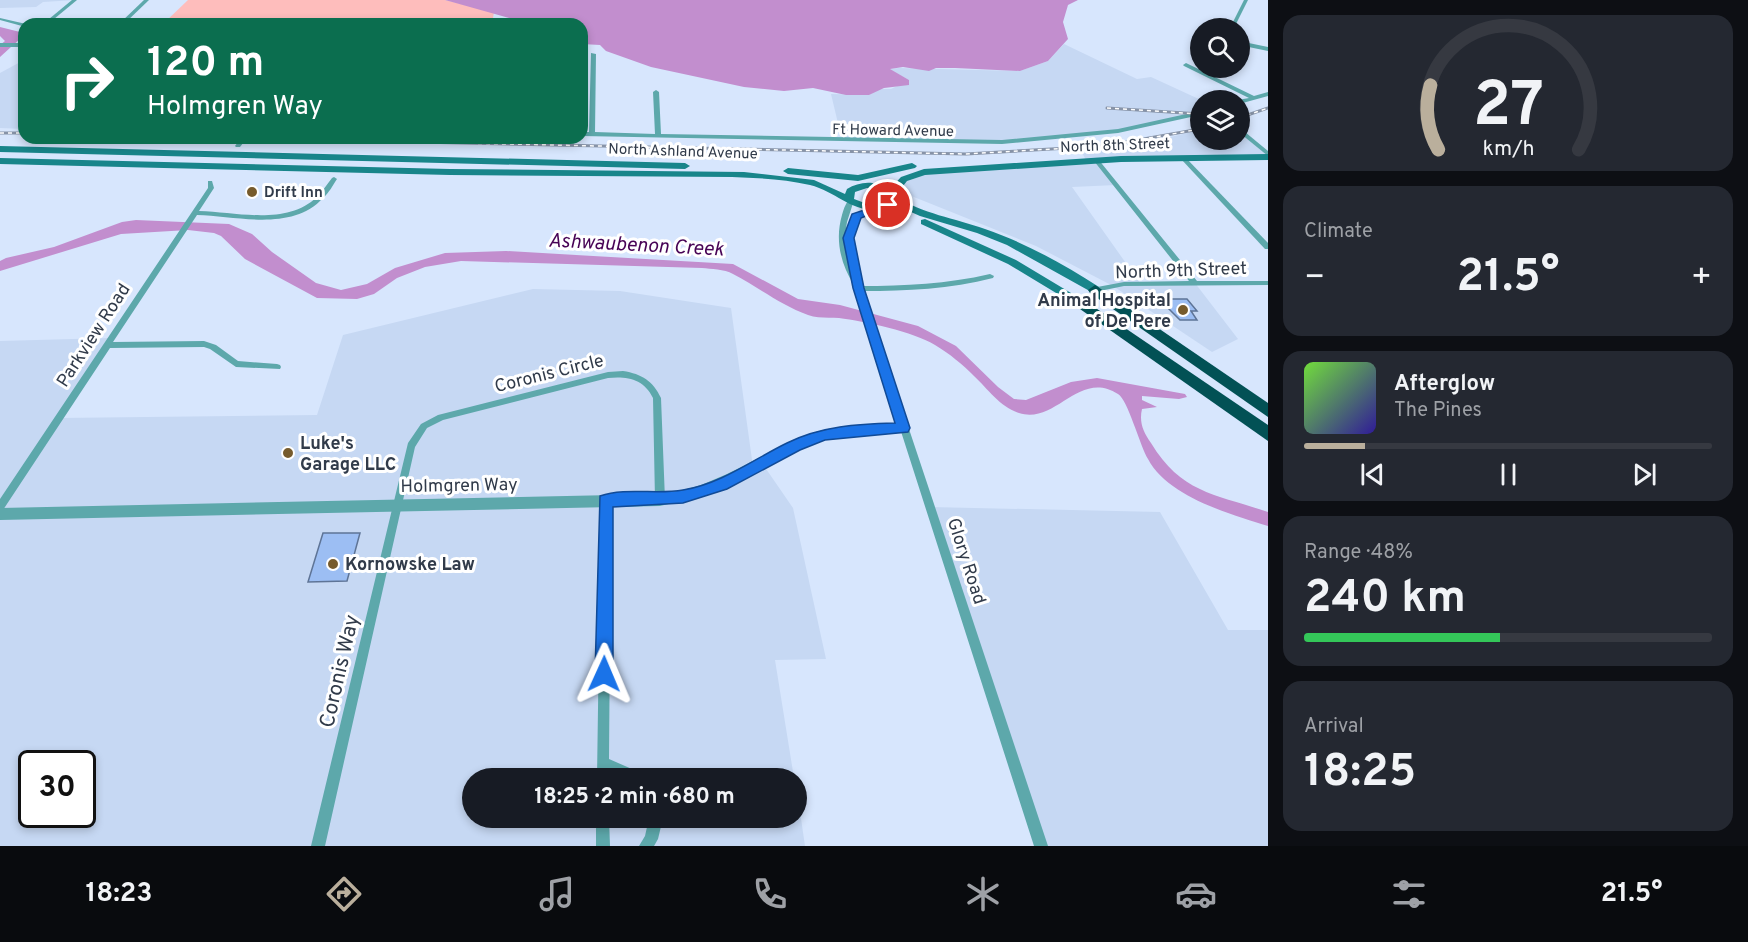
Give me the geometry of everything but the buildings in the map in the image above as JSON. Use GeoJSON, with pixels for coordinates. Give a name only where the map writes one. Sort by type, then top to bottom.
{"type":"FeatureCollection","features":[{"type":"Feature","properties":{"kind":"highway"},"geometry":{"type":"LineString","coordinates":[[1095,290],[1268,411]]}},
{"type":"Feature","properties":{"kind":"highway"},"geometry":{"type":"LineString","coordinates":[[1075,299],[1119,327],[1268,434]]}},
{"type":"Feature","properties":{"kind":"main road"},"geometry":{"type":"LineString","coordinates":[[0,150],[204,154],[239,147]]}},
{"type":"Feature","properties":{"kind":"main road"},"geometry":{"type":"LineString","coordinates":[[145,164],[219,160],[239,147]]}},
{"type":"Feature","properties":{"kind":"main road","name":"North Ashland Avenue"},"geometry":{"type":"LineString","coordinates":[[239,147],[376,159],[736,167],[862,178],[912,166]]}},
{"type":"Feature","properties":{"kind":"main road","name":"North 8th Street"},"geometry":{"type":"LineString","coordinates":[[875,209],[888,205],[904,179],[924,172],[1096,160],[1268,155]]}},
{"type":"Feature","properties":{"kind":"main road"},"geometry":{"type":"LineString","coordinates":[[0,161],[321,171],[333,175],[351,164],[435,160]]}},
{"type":"Feature","properties":{"kind":"main road","name":"North Ashland Avenue"},"geometry":{"type":"LineString","coordinates":[[161,165],[223,166],[333,175],[357,170],[604,175],[754,175],[815,183],[828,186],[861,207],[925,222],[962,238],[1030,272],[1075,299]]}},
{"type":"Feature","properties":{"kind":"main road","name":"North 8th Street"},"geometry":{"type":"LineString","coordinates":[[866,185],[879,183],[912,166],[999,168]]}},
{"type":"Feature","properties":{"kind":"main road"},"geometry":{"type":"LineString","coordinates":[[786,171],[881,188],[913,211],[982,231],[1017,245],[1095,290]]}},
{"type":"Feature","properties":{"kind":"main road"},"geometry":{"type":"LineString","coordinates":[[850,199],[850,191],[866,185]]}},
{"type":"Feature","properties":{"kind":"street"},"geometry":{"type":"LineString","coordinates":[[52,18],[75,0]]}},
{"type":"Feature","properties":{"kind":"street"},"geometry":{"type":"LineString","coordinates":[[128,18],[147,0]]}},
{"type":"Feature","properties":{"kind":"street"},"geometry":{"type":"LineString","coordinates":[[1237,18],[1246,0]]}},
{"type":"Feature","properties":{"kind":"street"},"geometry":{"type":"LineString","coordinates":[[0,19],[18,23]]}},
{"type":"Feature","properties":{"kind":"street"},"geometry":{"type":"LineString","coordinates":[[0,45],[18,45]]}},
{"type":"Feature","properties":{"kind":"street"},"geometry":{"type":"LineString","coordinates":[[1250,45],[1268,49]]}},
{"type":"Feature","properties":{"kind":"street"},"geometry":{"type":"LineString","coordinates":[[592,134],[593,54]]}},
{"type":"Feature","properties":{"kind":"street"},"geometry":{"type":"LineString","coordinates":[[1213,78],[1254,98]]}},
{"type":"Feature","properties":{"kind":"street"},"geometry":{"type":"LineString","coordinates":[[656,92],[658,136]]}},
{"type":"Feature","properties":{"kind":"street"},"geometry":{"type":"LineString","coordinates":[[1250,99],[1268,94]]}},
{"type":"Feature","properties":{"kind":"street","name":"Ft Howard Avenue"},"geometry":{"type":"LineString","coordinates":[[588,134],[1002,142],[1118,131],[1190,115]]}},
{"type":"Feature","properties":{"kind":"street"},"geometry":{"type":"LineString","coordinates":[[1250,139],[1268,155]]}},
{"type":"Feature","properties":{"kind":"street"},"geometry":{"type":"LineString","coordinates":[[1184,158],[1268,247]]}},
{"type":"Feature","properties":{"kind":"street"},"geometry":{"type":"LineString","coordinates":[[1096,160],[1195,283]]}},
{"type":"Feature","properties":{"kind":"street"},"geometry":{"type":"LineString","coordinates":[[194,213],[267,218],[289,216],[318,202],[333,175]]}},
{"type":"Feature","properties":{"kind":"street","name":"Parkview Road"},"geometry":{"type":"LineString","coordinates":[[0,507],[180,232],[212,188],[210,182]]}},
{"type":"Feature","properties":{"kind":"street","name":"Glory Road"},"geometry":{"type":"LineString","coordinates":[[850,199],[840,233],[850,273],[858,288]]}},
{"type":"Feature","properties":{"kind":"street","name":"Glory Road"},"geometry":{"type":"LineString","coordinates":[[875,209],[856,216],[848,238],[858,288],[1041,846]]}},
{"type":"Feature","properties":{"kind":"street"},"geometry":{"type":"LineString","coordinates":[[858,288],[901,289],[966,283],[990,276]]}},
{"type":"Feature","properties":{"kind":"street","name":"North 9th Street"},"geometry":{"type":"LineString","coordinates":[[1095,290],[1124,284],[1268,283]]}},
{"type":"Feature","properties":{"kind":"street"},"geometry":{"type":"LineString","coordinates":[[106,345],[204,344],[216,348],[236,364],[277,367]]}},
{"type":"Feature","properties":{"kind":"street","name":"Coronis Circle"},"geometry":{"type":"LineString","coordinates":[[397,504],[413,439],[432,421],[615,374],[640,378],[651,386],[657,398],[660,500]]}},
{"type":"Feature","properties":{"kind":"street","name":"Holmgren Way"},"geometry":{"type":"LineString","coordinates":[[0,514],[660,500],[683,496],[722,484],[795,446],[824,435],[862,429],[904,428]]}},
{"type":"Feature","properties":{"kind":"street"},"geometry":{"type":"LineString","coordinates":[[603,768],[606,501]]}},
{"type":"Feature","properties":{"kind":"street","name":"Coronis Way"},"geometry":{"type":"LineString","coordinates":[[318,846],[397,504]]}},
{"type":"Feature","properties":{"kind":"street"},"geometry":{"type":"LineString","coordinates":[[603,763],[614,768]]}},
{"type":"Feature","properties":{"kind":"street"},"geometry":{"type":"LineString","coordinates":[[603,828],[603,846]]}},
{"type":"Feature","properties":{"kind":"street"},"geometry":{"type":"LineString","coordinates":[[646,846],[654,828]]}},
{"type":"Feature","properties":{"kind":"shaded area"},"geometry":{"type":"Polygon","coordinates":[[[0,0],[75,0],[43,2],[36,7],[0,8],[0,0]]]}},
{"type":"Feature","properties":{"kind":"shaded area"},"geometry":{"type":"Polygon","coordinates":[[[188,0],[445,0],[494,12],[493,18],[169,18],[188,0]]]}},
{"type":"Feature","properties":{"kind":"shaded area"},"geometry":{"type":"Polygon","coordinates":[[[445,0],[1078,0],[1068,5],[1063,22],[1068,39],[1048,61],[1020,71],[936,68],[929,71],[903,67],[890,69],[909,80],[909,85],[884,88],[869,95],[846,95],[813,88],[784,91],[744,87],[651,67],[606,51],[600,45],[588,44],[588,18],[509,18],[445,0]]]}},
{"type":"Feature","properties":{"kind":"shaded area"},"geometry":{"type":"Polygon","coordinates":[[[0,27],[18,32],[18,41],[0,57],[0,45],[5,41],[0,36],[0,27]]]}},
{"type":"Feature","properties":{"kind":"shaded area"},"geometry":{"type":"Polygon","coordinates":[[[1064,44],[1137,79],[1151,77],[1190,95],[1190,115],[1143,127],[1002,142],[842,140],[831,94],[869,95],[879,89],[891,89],[909,80],[889,69],[1020,71],[1048,61],[1064,44]]]}},
{"type":"Feature","properties":{"kind":"shaded area"},"geometry":{"type":"Polygon","coordinates":[[[18,63],[18,129],[0,128],[0,73],[18,63]]]}},
{"type":"Feature","properties":{"kind":"shaded area"},"geometry":{"type":"Polygon","coordinates":[[[1190,132],[1190,150],[1250,150],[1250,138],[1268,154],[1268,157],[1097,160],[1116,185],[1072,187],[1140,283],[1195,283],[1238,339],[1212,352],[1113,286],[1036,246],[894,189],[897,184],[924,172],[1086,160],[1080,149],[1145,143],[1190,132]]]}},
{"type":"Feature","properties":{"kind":"shaded area"},"geometry":{"type":"Polygon","coordinates":[[[136,220],[229,224],[252,234],[272,252],[316,283],[341,290],[367,284],[395,268],[445,253],[506,251],[733,264],[798,299],[840,305],[918,326],[956,346],[998,387],[1014,399],[1026,400],[1071,382],[1097,378],[1185,394],[1187,397],[1179,399],[1142,396],[1142,400],[1157,407],[1142,409],[1141,423],[1148,439],[1175,473],[1216,496],[1268,512],[1268,526],[1219,510],[1185,494],[1170,484],[1157,472],[1148,459],[1126,405],[1118,394],[1104,388],[1091,388],[1079,392],[1045,412],[1032,415],[1019,413],[1000,402],[956,359],[926,340],[875,324],[808,315],[722,270],[461,261],[425,267],[397,278],[374,294],[357,299],[317,298],[245,259],[221,236],[188,230],[121,234],[0,271],[0,261],[6,258],[54,247],[122,222],[136,220]]]}},
{"type":"Feature","properties":{"kind":"shaded area"},"geometry":{"type":"Polygon","coordinates":[[[533,289],[620,291],[731,308],[753,467],[762,463],[793,508],[826,659],[775,660],[792,768],[462,768],[462,828],[802,828],[805,846],[0,846],[0,341],[110,338],[59,418],[317,415],[343,335],[533,289]]]}},
{"type":"Feature","properties":{"kind":"shaded area"},"geometry":{"type":"Polygon","coordinates":[[[930,507],[1160,512],[1228,630],[1268,630],[1268,846],[1041,846],[930,507]]]}},
{"type":"Feature","properties":{"kind":"railway"},"geometry":{"type":"LineString","coordinates":[[1107,108],[1190,113]]}},
{"type":"Feature","properties":{"kind":"railway"},"geometry":{"type":"LineString","coordinates":[[1250,114],[1268,108]]}},
{"type":"Feature","properties":{"kind":"railway"},"geometry":{"type":"LineString","coordinates":[[506,144],[966,154],[1104,146],[1190,131]]}},
{"type":"Feature","properties":{"kind":"railway"},"geometry":{"type":"LineString","coordinates":[[0,133],[18,133]]}},
{"type":"Feature","properties":{"kind":"place","name":"Drift Inn"},"geometry":{"type":"Point","coordinates":[252,192]}},
{"type":"Feature","properties":{"kind":"place","name":"Animal Hospital of De Pere"},"geometry":{"type":"Point","coordinates":[1183,310]}},
{"type":"Feature","properties":{"kind":"place","name":"Luke's Garage LLC"},"geometry":{"type":"Point","coordinates":[288,453]}},
{"type":"Feature","properties":{"kind":"place","name":"Kornowske Law"},"geometry":{"type":"Point","coordinates":[333,564]}},
{"type":"Feature","properties":{"kind":"route"},"geometry":{"type":"LineString","coordinates":[[604,674],[606,501],[660,500],[683,496],[722,484],[809,439],[843,431],[904,428],[858,288],[857,273],[848,238],[852,221],[856,216],[888,205]]}},
{"type":"Feature","properties":{"kind":"water label","name":"Ashwaubenon Creek"},"geometry":{"type":"Point","coordinates":[636,244]}}]}
